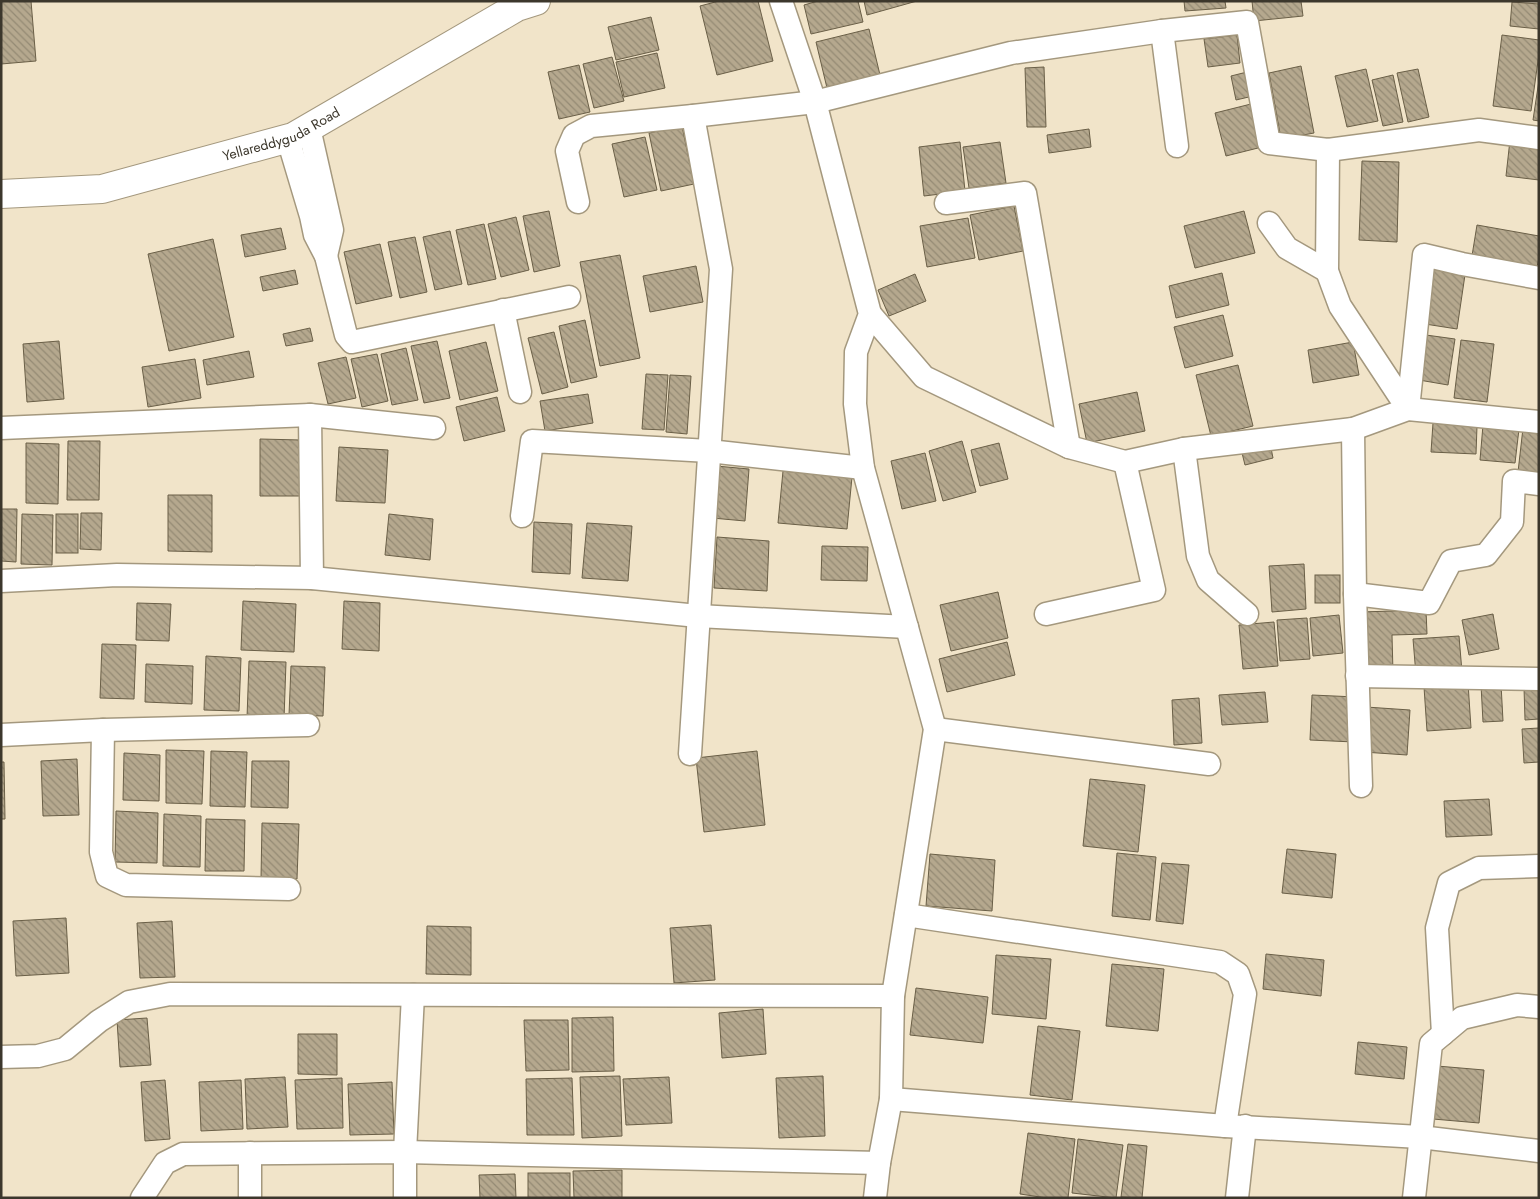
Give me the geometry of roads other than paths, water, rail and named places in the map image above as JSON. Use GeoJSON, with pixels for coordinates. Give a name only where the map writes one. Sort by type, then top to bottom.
{"type":"FeatureCollection","features":[{"type":"Feature","properties":{"kind":"street","name":"Yellareddyguda Road"},"geometry":{"type":"LineString","coordinates":[[1,194],[102,189],[298,133],[517,7],[536,1]]}},
{"type":"Feature","properties":{"kind":"street"},"geometry":{"type":"LineString","coordinates":[[782,1],[815,102],[870,314],[924,377],[1069,447],[1125,462],[1184,449],[1354,429],[1408,409],[1539,422]]}},
{"type":"Feature","properties":{"kind":"street"},"geometry":{"type":"LineString","coordinates":[[578,202],[567,151],[574,135],[592,126],[815,102],[1011,53],[1162,31],[1247,22],[1269,142],[1328,150],[1479,130],[1539,138]]}},
{"type":"Feature","properties":{"kind":"street"},"geometry":{"type":"LineString","coordinates":[[1162,31],[1177,146]]}},
{"type":"Feature","properties":{"kind":"street"},"geometry":{"type":"LineString","coordinates":[[690,754],[721,269],[693,116]]}},
{"type":"Feature","properties":{"kind":"street"},"geometry":{"type":"LineString","coordinates":[[298,133],[315,235],[326,256],[346,335],[352,342],[568,297]]}},
{"type":"Feature","properties":{"kind":"street"},"geometry":{"type":"LineString","coordinates":[[1328,150],[1327,272],[1340,306],[1408,409]]}},
{"type":"Feature","properties":{"kind":"street"},"geometry":{"type":"LineString","coordinates":[[946,203],[1025,193],[1069,447]]}},
{"type":"Feature","properties":{"kind":"street"},"geometry":{"type":"LineString","coordinates":[[1269,223],[1287,248],[1327,272]]}},
{"type":"Feature","properties":{"kind":"street"},"geometry":{"type":"LineString","coordinates":[[1408,409],[1424,255],[1539,278]]}},
{"type":"Feature","properties":{"kind":"street"},"geometry":{"type":"LineString","coordinates":[[502,310],[520,392]]}},
{"type":"Feature","properties":{"kind":"street"},"geometry":{"type":"LineString","coordinates":[[870,314],[856,352],[854,404],[863,468],[935,729],[894,996],[891,1099],[879,1163],[875,1198]]}},
{"type":"Feature","properties":{"kind":"street"},"geometry":{"type":"LineString","coordinates":[[310,415],[312,578]]}},
{"type":"Feature","properties":{"kind":"street"},"geometry":{"type":"LineString","coordinates":[[1,428],[310,415],[434,428]]}},
{"type":"Feature","properties":{"kind":"street"},"geometry":{"type":"LineString","coordinates":[[1354,429],[1355,594],[1361,786]]}},
{"type":"Feature","properties":{"kind":"street"},"geometry":{"type":"LineString","coordinates":[[522,516],[532,441],[709,451],[863,468]]}},
{"type":"Feature","properties":{"kind":"street"},"geometry":{"type":"LineString","coordinates":[[1184,449],[1198,556],[1208,580],[1247,614]]}},
{"type":"Feature","properties":{"kind":"street"},"geometry":{"type":"LineString","coordinates":[[1046,614],[1154,590],[1125,462]]}},
{"type":"Feature","properties":{"kind":"street"},"geometry":{"type":"LineString","coordinates":[[1355,594],[1429,604],[1452,561],[1486,555],[1512,522],[1514,482],[1539,484]]}},
{"type":"Feature","properties":{"kind":"street"},"geometry":{"type":"LineString","coordinates":[[1,581],[117,575],[312,578],[698,616],[907,627]]}},
{"type":"Feature","properties":{"kind":"street"},"geometry":{"type":"LineString","coordinates":[[1358,676],[1539,679]]}},
{"type":"Feature","properties":{"kind":"street"},"geometry":{"type":"LineString","coordinates":[[1,735],[103,730],[308,725]]}},
{"type":"Feature","properties":{"kind":"street"},"geometry":{"type":"LineString","coordinates":[[935,729],[1209,764]]}},
{"type":"Feature","properties":{"kind":"street"},"geometry":{"type":"LineString","coordinates":[[103,730],[101,852],[107,876],[126,885],[289,889]]}},
{"type":"Feature","properties":{"kind":"street"},"geometry":{"type":"LineString","coordinates":[[1443,1034],[1436,928],[1449,883],[1478,868],[1539,866]]}},
{"type":"Feature","properties":{"kind":"street"},"geometry":{"type":"LineString","coordinates":[[906,916],[1220,962],[1238,974],[1245,994],[1235,1126],[1237,1198]]}},
{"type":"Feature","properties":{"kind":"street"},"geometry":{"type":"LineString","coordinates":[[1,1057],[38,1056],[65,1049],[99,1021],[129,1002],[170,994],[894,996]]}},
{"type":"Feature","properties":{"kind":"street"},"geometry":{"type":"LineString","coordinates":[[405,1198],[405,1152],[413,994]]}},
{"type":"Feature","properties":{"kind":"street"},"geometry":{"type":"LineString","coordinates":[[1414,1198],[1431,1044],[1462,1018],[1517,1005],[1539,1007]]}},
{"type":"Feature","properties":{"kind":"street"},"geometry":{"type":"LineString","coordinates":[[891,1099],[1235,1126],[1420,1137],[1539,1151]]}},
{"type":"Feature","properties":{"kind":"street"},"geometry":{"type":"LineString","coordinates":[[142,1198],[165,1163],[183,1154],[405,1152],[879,1163]]}},
{"type":"Feature","properties":{"kind":"street"},"geometry":{"type":"LineString","coordinates":[[250,1153],[250,1198]]}}]}
